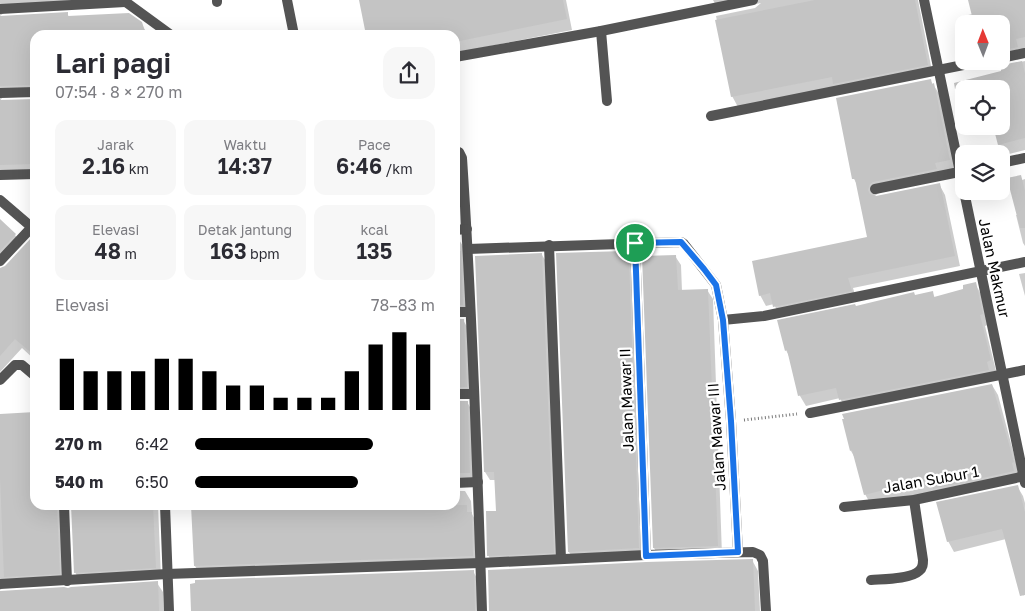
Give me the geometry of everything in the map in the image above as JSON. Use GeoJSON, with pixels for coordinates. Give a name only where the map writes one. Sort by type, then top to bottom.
{"type":"FeatureCollection","features":[{"type":"Feature","properties":{"kind":"street"},"geometry":{"type":"LineString","coordinates":[[287,0],[293,30]]}},
{"type":"Feature","properties":{"kind":"street"},"geometry":{"type":"LineString","coordinates":[[460,56],[601,31],[753,0]]}},
{"type":"Feature","properties":{"kind":"street","name":"Jalan Makmur"},"geometry":{"type":"LineString","coordinates":[[924,0],[956,145]]}},
{"type":"Feature","properties":{"kind":"street"},"geometry":{"type":"LineString","coordinates":[[0,9],[124,1],[164,30]]}},
{"type":"Feature","properties":{"kind":"street"},"geometry":{"type":"LineString","coordinates":[[601,31],[607,101]]}},
{"type":"Feature","properties":{"kind":"street"},"geometry":{"type":"LineString","coordinates":[[1010,56],[1025,53]]}},
{"type":"Feature","properties":{"kind":"street"},"geometry":{"type":"LineString","coordinates":[[711,116],[955,67]]}},
{"type":"Feature","properties":{"kind":"street"},"geometry":{"type":"LineString","coordinates":[[0,93],[30,92]]}},
{"type":"Feature","properties":{"kind":"street"},"geometry":{"type":"LineString","coordinates":[[460,153],[462,158],[468,249],[482,611]]}},
{"type":"Feature","properties":{"kind":"street"},"geometry":{"type":"LineString","coordinates":[[1010,161],[1025,158]]}},
{"type":"Feature","properties":{"kind":"street"},"geometry":{"type":"LineString","coordinates":[[875,189],[955,172]]}},
{"type":"Feature","properties":{"kind":"street"},"geometry":{"type":"LineString","coordinates":[[0,175],[30,174]]}},
{"type":"Feature","properties":{"kind":"street"},"geometry":{"type":"LineString","coordinates":[[0,200],[30,226]]}},
{"type":"Feature","properties":{"kind":"street","name":"Jalan Makmur"},"geometry":{"type":"LineString","coordinates":[[968,200],[1002,375],[1025,478]]}},
{"type":"Feature","properties":{"kind":"street"},"geometry":{"type":"LineString","coordinates":[[460,230],[467,229]]}},
{"type":"Feature","properties":{"kind":"street"},"geometry":{"type":"LineString","coordinates":[[0,261],[30,232]]}},
{"type":"Feature","properties":{"kind":"street","name":"Jalan Mawar III"},"geometry":{"type":"LineString","coordinates":[[635,243],[681,242],[716,285],[723,320],[738,552]]}},
{"type":"Feature","properties":{"kind":"street"},"geometry":{"type":"LineString","coordinates":[[468,249],[635,243]]}},
{"type":"Feature","properties":{"kind":"street","name":"Jalan Mawar II"},"geometry":{"type":"LineString","coordinates":[[635,243],[646,556]]}},
{"type":"Feature","properties":{"kind":"street"},"geometry":{"type":"LineString","coordinates":[[549,246],[561,559]]}},
{"type":"Feature","properties":{"kind":"street"},"geometry":{"type":"LineString","coordinates":[[723,320],[764,316],[1025,262]]}},
{"type":"Feature","properties":{"kind":"street"},"geometry":{"type":"LineString","coordinates":[[460,312],[470,312]]}},
{"type":"Feature","properties":{"kind":"street"},"geometry":{"type":"LineString","coordinates":[[0,380],[15,365],[22,365],[30,372]]}},
{"type":"Feature","properties":{"kind":"street"},"geometry":{"type":"LineString","coordinates":[[810,413],[1025,370]]}},
{"type":"Feature","properties":{"kind":"street"},"geometry":{"type":"LineString","coordinates":[[460,394],[474,394]]}},
{"type":"Feature","properties":{"kind":"street","name":"Jalan Subur 1"},"geometry":{"type":"LineString","coordinates":[[844,506],[914,500],[1025,478]]}},
{"type":"Feature","properties":{"kind":"street"},"geometry":{"type":"LineString","coordinates":[[460,483],[478,482]]}},
{"type":"Feature","properties":{"kind":"street"},"geometry":{"type":"LineString","coordinates":[[871,580],[911,575],[920,571],[923,560],[914,500]]}},
{"type":"Feature","properties":{"kind":"street"},"geometry":{"type":"LineString","coordinates":[[64,510],[67,581]]}},
{"type":"Feature","properties":{"kind":"street"},"geometry":{"type":"LineString","coordinates":[[165,510],[169,611]]}},
{"type":"Feature","properties":{"kind":"street"},"geometry":{"type":"LineString","coordinates":[[0,584],[168,574],[480,564],[738,552],[760,555],[766,611]]}},
{"type":"Feature","properties":{"kind":"path"},"geometry":{"type":"LineString","coordinates":[[731,421],[810,413]]}},
{"type":"Feature","properties":{"kind":"building"},"geometry":{"type":"Polygon","coordinates":[[[359,0],[563,0],[567,19],[460,41],[460,30],[365,30],[359,0]]]}},
{"type":"Feature","properties":{"kind":"building"},"geometry":{"type":"Polygon","coordinates":[[[815,0],[915,0],[928,65],[833,84],[832,77],[731,97],[715,20],[815,0]]]}},
{"type":"Feature","properties":{"kind":"building"},"geometry":{"type":"Polygon","coordinates":[[[968,0],[1025,0],[1025,37],[1016,39],[1018,47],[1010,49],[1010,15],[972,15],[968,0]]]}},
{"type":"Feature","properties":{"kind":"building"},"geometry":{"type":"Polygon","coordinates":[[[68,12],[68,16],[129,13],[142,22],[144,30],[30,30],[30,85],[0,86],[0,16],[68,12]]]}},
{"type":"Feature","properties":{"kind":"building"},"geometry":{"type":"Polygon","coordinates":[[[1022,61],[1025,74],[1025,138],[998,145],[995,135],[1010,135],[1010,80],[966,80],[1001,70],[1010,70],[1010,63],[1022,61]]]}},
{"type":"Feature","properties":{"kind":"building"},"geometry":{"type":"Polygon","coordinates":[[[931,79],[932,84],[934,83],[950,160],[935,163],[937,169],[873,182],[868,190],[870,194],[876,196],[940,183],[955,256],[848,278],[852,291],[773,307],[770,293],[759,296],[752,261],[867,237],[855,179],[852,179],[836,98],[931,79]]]}},
{"type":"Feature","properties":{"kind":"building"},"geometry":{"type":"Polygon","coordinates":[[[30,99],[30,164],[0,165],[0,100],[30,99]]]}},
{"type":"Feature","properties":{"kind":"building"},"geometry":{"type":"Polygon","coordinates":[[[1021,175],[1025,191],[1025,228],[1020,228],[1010,190],[1010,177],[1021,175]]]}},
{"type":"Feature","properties":{"kind":"building"},"geometry":{"type":"Polygon","coordinates":[[[0,219],[16,234],[0,251],[0,219]]]}},
{"type":"Feature","properties":{"kind":"building"},"geometry":{"type":"Polygon","coordinates":[[[30,239],[30,352],[15,339],[0,356],[0,268],[5,266],[30,239]]]}},
{"type":"Feature","properties":{"kind":"building"},"geometry":{"type":"Polygon","coordinates":[[[460,251],[461,251],[463,305],[460,305],[460,251]]]}},
{"type":"Feature","properties":{"kind":"building"},"geometry":{"type":"Polygon","coordinates":[[[625,251],[625,257],[629,257],[639,548],[568,552],[556,253],[625,251]]]}},
{"type":"Feature","properties":{"kind":"building"},"geometry":{"type":"Polygon","coordinates":[[[542,253],[554,553],[487,556],[486,511],[496,511],[494,472],[484,472],[475,256],[542,253]]]}},
{"type":"Feature","properties":{"kind":"building"},"geometry":{"type":"Polygon","coordinates":[[[676,255],[678,290],[708,289],[718,546],[653,548],[642,256],[676,255]]]}},
{"type":"Feature","properties":{"kind":"building"},"geometry":{"type":"Polygon","coordinates":[[[976,282],[983,314],[980,315],[991,360],[987,362],[989,370],[839,400],[836,388],[798,396],[787,350],[785,351],[777,320],[855,304],[856,306],[914,292],[915,295],[933,291],[934,297],[963,289],[963,285],[976,282]]]}},
{"type":"Feature","properties":{"kind":"building"},"geometry":{"type":"Polygon","coordinates":[[[460,319],[464,319],[467,387],[460,387],[460,319]]]}},
{"type":"Feature","properties":{"kind":"building"},"geometry":{"type":"Polygon","coordinates":[[[992,384],[1014,462],[1012,463],[1014,471],[933,489],[932,484],[925,486],[924,482],[896,490],[896,487],[864,495],[852,450],[850,451],[842,414],[992,384]]]}},
{"type":"Feature","properties":{"kind":"building"},"geometry":{"type":"Polygon","coordinates":[[[460,401],[468,401],[470,473],[460,473],[460,401]]]}},
{"type":"Feature","properties":{"kind":"building"},"geometry":{"type":"Polygon","coordinates":[[[30,412],[30,510],[57,510],[60,574],[4,577],[0,477],[0,414],[30,412]]]}},
{"type":"Feature","properties":{"kind":"building"},"geometry":{"type":"Polygon","coordinates":[[[1018,485],[1025,512],[1025,595],[1020,596],[1002,529],[947,542],[936,502],[1018,485]]]}},
{"type":"Feature","properties":{"kind":"building"},"geometry":{"type":"Polygon","coordinates":[[[460,505],[467,505],[467,512],[472,512],[473,556],[194,566],[191,510],[460,510],[460,505]]]}},
{"type":"Feature","properties":{"kind":"building"},"geometry":{"type":"Polygon","coordinates":[[[71,510],[153,510],[156,568],[74,573],[71,510]]]}},
{"type":"Feature","properties":{"kind":"building"},"geometry":{"type":"Polygon","coordinates":[[[753,559],[755,611],[489,611],[488,570],[753,559]]]}},
{"type":"Feature","properties":{"kind":"building"},"geometry":{"type":"Polygon","coordinates":[[[474,570],[475,611],[191,611],[190,584],[195,583],[195,580],[474,570]]]}},
{"type":"Feature","properties":{"kind":"building"},"geometry":{"type":"Polygon","coordinates":[[[158,581],[159,611],[0,611],[0,591],[158,581]]]}},
{"type":"Feature","properties":{"kind":"route"},"geometry":{"type":"LineString","coordinates":[[681,242],[716,285],[723,320],[738,552],[646,556],[635,243],[681,242]]}}]}
